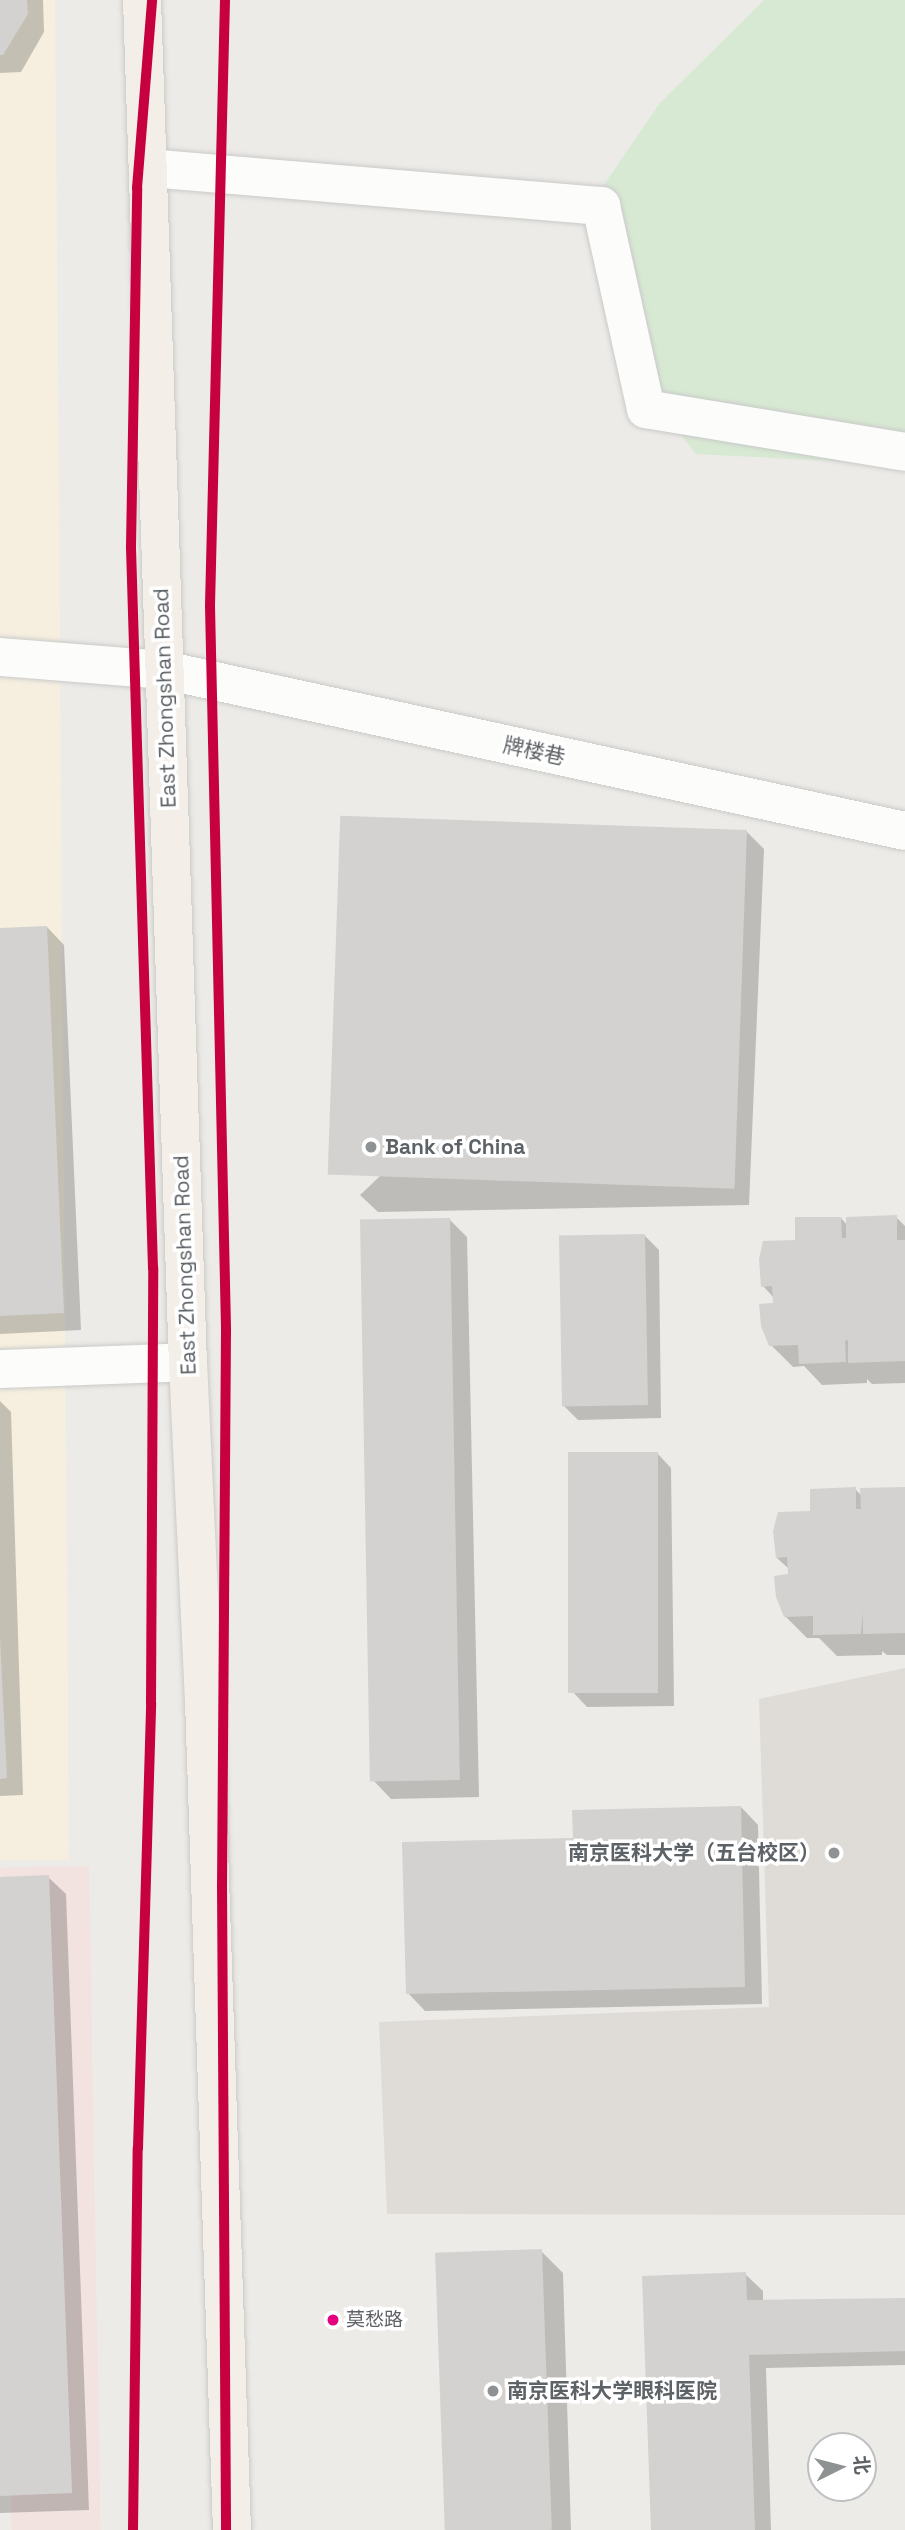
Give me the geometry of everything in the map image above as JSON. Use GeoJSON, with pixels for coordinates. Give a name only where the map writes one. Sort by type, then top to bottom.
{"type":"FeatureCollection","features":[{"type":"Feature","properties":{"kind":"main road","name":"East Zhongshan Road"},"geometry":{"type":"LineString","coordinates":[[142,0],[188,1363],[205,1727],[232,2530]]}},
{"type":"Feature","properties":{"kind":"street"},"geometry":{"type":"LineString","coordinates":[[148,168],[601,206],[646,409],[905,452]]}},
{"type":"Feature","properties":{"kind":"street","name":"牌楼巷"},"geometry":{"type":"LineString","coordinates":[[0,657],[164,670],[905,831]]}},
{"type":"Feature","properties":{"kind":"street"},"geometry":{"type":"LineString","coordinates":[[0,1369],[188,1363]]}},
{"type":"Feature","properties":{"kind":"shaded area"},"geometry":{"type":"Polygon","coordinates":[[[0,0],[55,0],[69,1860],[0,1860],[0,0]]]}},
{"type":"Feature","properties":{"kind":"shaded area","name":"南京医科大学（五台校区）"},"geometry":{"type":"Polygon","coordinates":[[[905,1668],[905,2215],[387,2214],[379,2022],[769,2007],[759,1699],[905,1668]]]}},
{"type":"Feature","properties":{"kind":"shaded area"},"geometry":{"type":"Polygon","coordinates":[[[89,1866],[101,2530],[12,2530],[0,1868],[89,1866]]]}},
{"type":"Feature","properties":{"kind":"green space"},"geometry":{"type":"Polygon","coordinates":[[[764,0],[905,0],[905,465],[696,454],[624,364],[599,192],[659,104],[764,0]]]}},
{"type":"Feature","properties":{"kind":"building"},"geometry":{"type":"Polygon","coordinates":[[[0,0],[27,0],[28,14],[3,55],[0,55],[0,0]]]}},
{"type":"Feature","properties":{"kind":"building"},"geometry":{"type":"Polygon","coordinates":[[[340,816],[747,830],[734,1189],[328,1175],[340,816]]]}},
{"type":"Feature","properties":{"kind":"building"},"geometry":{"type":"Polygon","coordinates":[[[47,926],[64,1313],[0,1316],[0,928],[47,926]]]}},
{"type":"Feature","properties":{"kind":"building"},"geometry":{"type":"Polygon","coordinates":[[[897,1215],[897,1240],[905,1240],[905,1361],[848,1363],[848,1340],[845,1341],[846,1362],[799,1364],[798,1345],[769,1346],[761,1326],[759,1304],[773,1303],[772,1286],[761,1287],[759,1259],[763,1241],[795,1240],[795,1217],[841,1217],[842,1238],[846,1238],[846,1217],[897,1215]]]}},
{"type":"Feature","properties":{"kind":"building"},"geometry":{"type":"Polygon","coordinates":[[[450,1218],[460,1780],[370,1781],[360,1220],[450,1218]]]}},
{"type":"Feature","properties":{"kind":"building"},"geometry":{"type":"Polygon","coordinates":[[[645,1234],[648,1405],[562,1406],[559,1236],[645,1234]]]}},
{"type":"Feature","properties":{"kind":"building"},"geometry":{"type":"Polygon","coordinates":[[[568,1452],[658,1452],[658,1693],[568,1693],[568,1452]]]}},
{"type":"Feature","properties":{"kind":"building"},"geometry":{"type":"Polygon","coordinates":[[[856,1487],[856,1509],[861,1509],[860,1488],[905,1487],[905,1633],[863,1634],[863,1612],[861,1634],[813,1635],[813,1616],[784,1617],[776,1597],[774,1576],[788,1574],[787,1557],[776,1558],[773,1531],[778,1512],[810,1511],[810,1489],[856,1487]]]}},
{"type":"Feature","properties":{"kind":"building"},"geometry":{"type":"Polygon","coordinates":[[[0,1638],[7,1778],[0,1779],[0,1638]]]}},
{"type":"Feature","properties":{"kind":"building"},"geometry":{"type":"Polygon","coordinates":[[[741,1806],[745,1987],[406,1994],[402,1842],[573,1838],[572,1810],[741,1806]]]}},
{"type":"Feature","properties":{"kind":"building"},"geometry":{"type":"Polygon","coordinates":[[[49,1875],[72,2493],[0,2496],[0,1877],[49,1875]]]}},
{"type":"Feature","properties":{"kind":"building","name":"南京医科大学眼科医院"},"geometry":{"type":"Polygon","coordinates":[[[542,2249],[552,2530],[445,2530],[435,2253],[542,2249]]]}},
{"type":"Feature","properties":{"kind":"building"},"geometry":{"type":"Polygon","coordinates":[[[746,2272],[747,2300],[905,2298],[905,2351],[749,2355],[755,2530],[651,2530],[642,2276],[746,2272]]]}},
{"type":"Feature","properties":{"kind":"transit line"},"geometry":{"type":"LineString","coordinates":[[133,2530],[138,2148],[151,1703],[153,1268],[131,546],[137,188],[152,0]]}},
{"type":"Feature","properties":{"kind":"transit line"},"geometry":{"type":"LineString","coordinates":[[225,0],[210,606],[226,1330],[222,1885],[226,2530]]}},
{"type":"Feature","properties":{"kind":"place","name":"Bank of China"},"geometry":{"type":"Point","coordinates":[371,1147]}},
{"type":"Feature","properties":{"kind":"place","name":"南京医科大学（五台校区）"},"geometry":{"type":"Point","coordinates":[834,1853]}},
{"type":"Feature","properties":{"kind":"place","name":"莫愁路"},"geometry":{"type":"Point","coordinates":[333,2320]}},
{"type":"Feature","properties":{"kind":"place","name":"南京医科大学眼科医院"},"geometry":{"type":"Point","coordinates":[493,2391]}}]}
